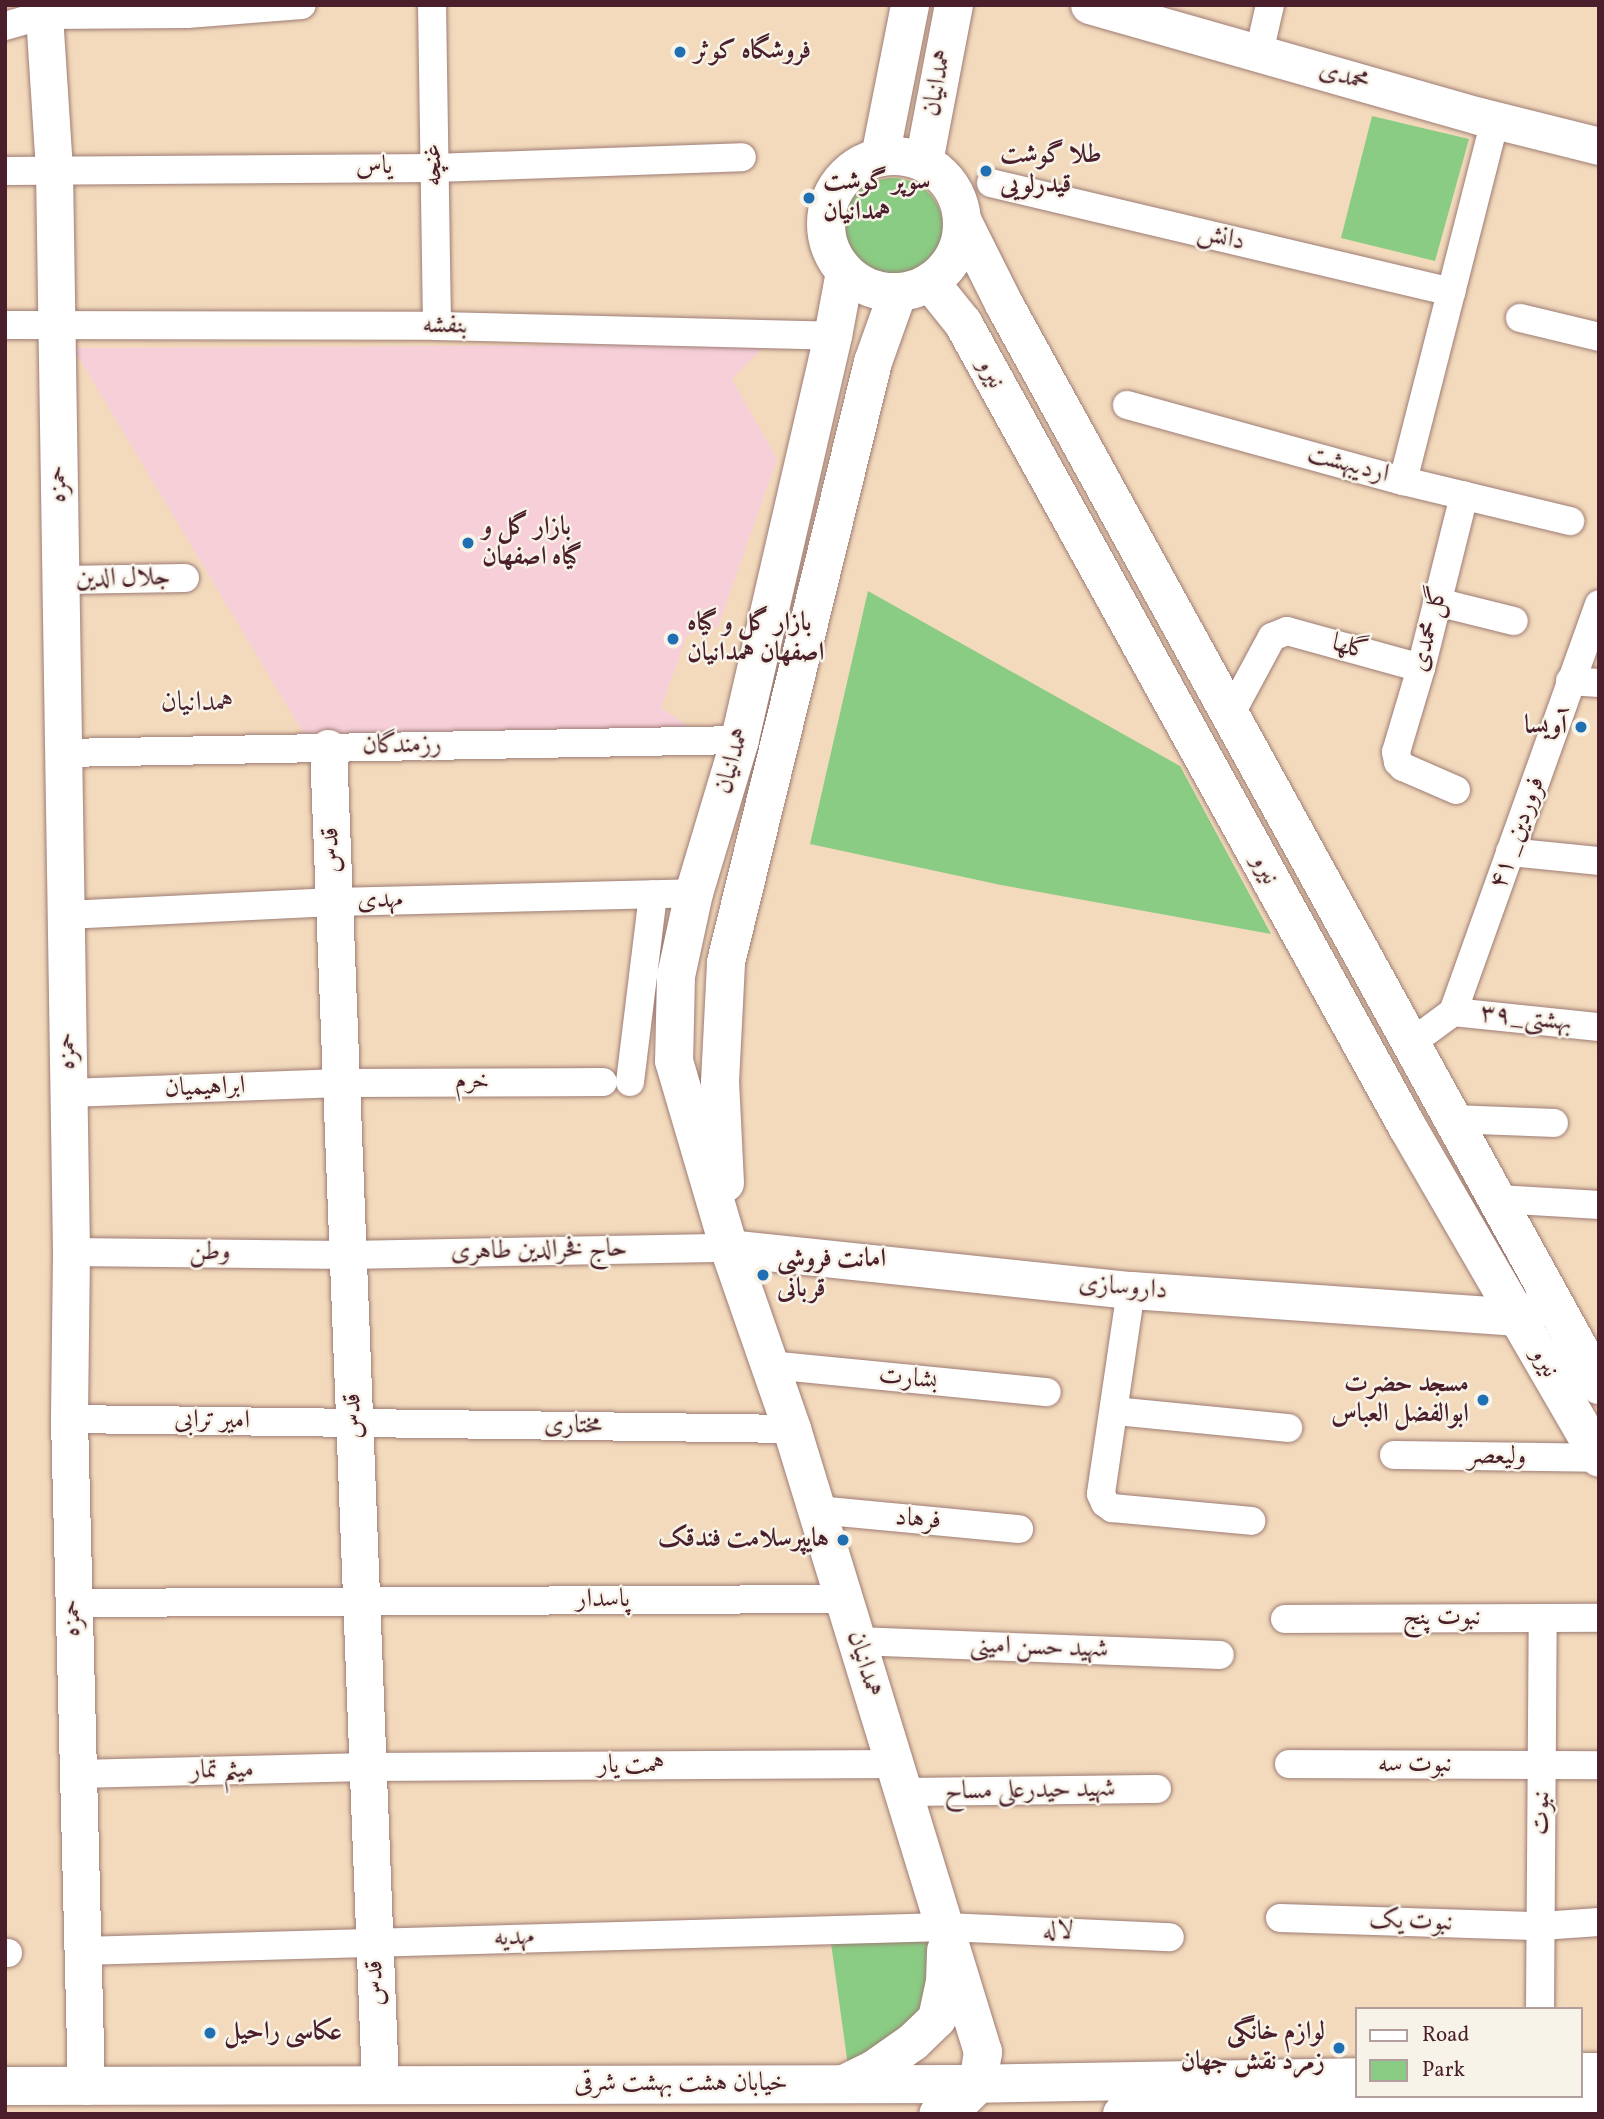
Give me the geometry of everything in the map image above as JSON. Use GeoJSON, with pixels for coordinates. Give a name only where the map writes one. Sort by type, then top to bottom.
{"type":"FeatureCollection","features":[{"type":"Feature","properties":{"kind":"main road","name":"همدانیان"},"geometry":{"type":"LineString","coordinates":[[880,157],[910,5]]}},
{"type":"Feature","properties":{"kind":"main road","name":"همدانیان"},"geometry":{"type":"LineString","coordinates":[[924,162],[954,5]]}},
{"type":"Feature","properties":{"kind":"main road"},"geometry":{"type":"LineString","coordinates":[[902,156],[924,162],[940,172],[952,187],[960,204],[963,222],[959,246],[948,267],[914,287],[879,291],[861,284],[845,272],[833,256],[826,236],[826,215],[832,194],[844,177],[860,164],[880,157],[902,156]]}},
{"type":"Feature","properties":{"kind":"main road","name":"نیرو"},"geometry":{"type":"LineString","coordinates":[[963,222],[1004,304],[1597,1377]]}},
{"type":"Feature","properties":{"kind":"main road","name":"همدانیان"},"geometry":{"type":"LineString","coordinates":[[845,272],[834,336],[740,740],[694,893],[676,976],[674,1061],[729,1248],[792,1429],[991,2073]]}},
{"type":"Feature","properties":{"kind":"main road","name":"همدانیان"},"geometry":{"type":"LineString","coordinates":[[729,1248],[720,1083],[726,962],[873,362],[914,287]]}},
{"type":"Feature","properties":{"kind":"main road","name":"نیرو"},"geometry":{"type":"LineString","coordinates":[[914,287],[962,323],[1408,1128],[1599,1458]]}},
{"type":"Feature","properties":{"kind":"main road"},"geometry":{"type":"LineString","coordinates":[[962,323],[1004,304]]}},
{"type":"Feature","properties":{"kind":"main road"},"geometry":{"type":"LineString","coordinates":[[845,2083],[873,2070],[914,2042],[937,2019],[945,1982],[946,1927]]}},
{"type":"Feature","properties":{"kind":"main road"},"geometry":{"type":"LineString","coordinates":[[938,2114],[958,2104],[991,2073]]}},
{"type":"Feature","properties":{"kind":"main road","name":"خیابان هشت بهشت شرقی"},"geometry":{"type":"LineString","coordinates":[[5,2086],[845,2083],[991,2073],[1356,2077]]}},
{"type":"Feature","properties":{"kind":"main road"},"geometry":{"type":"LineString","coordinates":[[1122,2114],[1392,2107],[1599,2106]]}},
{"type":"Feature","properties":{"kind":"street"},"geometry":{"type":"LineString","coordinates":[[5,26],[44,15],[187,14],[302,5]]}},
{"type":"Feature","properties":{"kind":"street","name":"غنچه"},"geometry":{"type":"LineString","coordinates":[[432,5],[437,326]]}},
{"type":"Feature","properties":{"kind":"street","name":"محمدی"},"geometry":{"type":"LineString","coordinates":[[1089,5],[1495,120],[1599,146]]}},
{"type":"Feature","properties":{"kind":"street"},"geometry":{"type":"LineString","coordinates":[[1259,53],[1270,5]]}},
{"type":"Feature","properties":{"kind":"street","name":"حمزه"},"geometry":{"type":"LineString","coordinates":[[44,15],[54,170],[71,1252],[69,1419],[86,2086]]}},
{"type":"Feature","properties":{"kind":"street"},"geometry":{"type":"LineString","coordinates":[[1403,481],[1495,120]]}},
{"type":"Feature","properties":{"kind":"street","name":"یاس"},"geometry":{"type":"LineString","coordinates":[[5,171],[434,167],[742,157]]}},
{"type":"Feature","properties":{"kind":"street","name":"دانش"},"geometry":{"type":"LineString","coordinates":[[990,183],[1451,292]]}},
{"type":"Feature","properties":{"kind":"street"},"geometry":{"type":"LineString","coordinates":[[1520,318],[1599,337]]}},
{"type":"Feature","properties":{"kind":"street","name":"بنفشه"},"geometry":{"type":"LineString","coordinates":[[5,325],[437,326],[834,336]]}},
{"type":"Feature","properties":{"kind":"street","name":"اردیبهشت"},"geometry":{"type":"LineString","coordinates":[[1127,405],[1403,481],[1570,521]]}},
{"type":"Feature","properties":{"kind":"street","name":"گل محمدی"},"geometry":{"type":"LineString","coordinates":[[1456,790],[1398,762],[1396,751],[1421,668],[1464,495]]}},
{"type":"Feature","properties":{"kind":"street","name":"جلال الدین"},"geometry":{"type":"LineString","coordinates":[[61,580],[185,578]]}},
{"type":"Feature","properties":{"kind":"street"},"geometry":{"type":"LineString","coordinates":[[1437,602],[1514,621]]}},
{"type":"Feature","properties":{"kind":"street","name":"۴۱ _فروردین"},"geometry":{"type":"LineString","coordinates":[[1453,1012],[1599,604]]}},
{"type":"Feature","properties":{"kind":"street","name":"گلها"},"geometry":{"type":"LineString","coordinates":[[1231,713],[1272,637],[1287,631],[1421,668]]}},
{"type":"Feature","properties":{"kind":"street"},"geometry":{"type":"LineString","coordinates":[[1570,681],[1599,683]]}},
{"type":"Feature","properties":{"kind":"street","name":"رزمندگان"},"geometry":{"type":"LineString","coordinates":[[63,752],[740,740]]}},
{"type":"Feature","properties":{"kind":"street","name":"قدس"},"geometry":{"type":"LineString","coordinates":[[328,748],[380,2085]]}},
{"type":"Feature","properties":{"kind":"street"},"geometry":{"type":"LineString","coordinates":[[1510,852],[1599,861]]}},
{"type":"Feature","properties":{"kind":"street","name":"مهدی"},"geometry":{"type":"LineString","coordinates":[[66,915],[334,902],[694,893]]}},
{"type":"Feature","properties":{"kind":"street","name":"خرم"},"geometry":{"type":"LineString","coordinates":[[341,1083],[617,1082],[653,894]]}},
{"type":"Feature","properties":{"kind":"street"},"geometry":{"type":"LineString","coordinates":[[1412,1043],[1453,1012]]}},
{"type":"Feature","properties":{"kind":"street","name":"۳۹_بهشتی"},"geometry":{"type":"LineString","coordinates":[[1453,1012],[1599,1027]]}},
{"type":"Feature","properties":{"kind":"street","name":"ابراهیمیان"},"geometry":{"type":"LineString","coordinates":[[69,1093],[341,1083]]}},
{"type":"Feature","properties":{"kind":"street"},"geometry":{"type":"LineString","coordinates":[[1454,1119],[1554,1123]]}},
{"type":"Feature","properties":{"kind":"street"},"geometry":{"type":"LineString","coordinates":[[1499,1199],[1599,1205]]}},
{"type":"Feature","properties":{"kind":"street","name":"حاج فخرالدین طاهری"},"geometry":{"type":"LineString","coordinates":[[348,1255],[729,1248]]}},
{"type":"Feature","properties":{"kind":"street","name":"داروسازی"},"geometry":{"type":"LineString","coordinates":[[729,1248],[1131,1290],[1518,1317]]}},
{"type":"Feature","properties":{"kind":"street","name":"وطن"},"geometry":{"type":"LineString","coordinates":[[71,1252],[348,1255]]}},
{"type":"Feature","properties":{"kind":"street"},"geometry":{"type":"LineString","coordinates":[[1131,1290],[1101,1494],[1105,1503],[1112,1508],[1251,1521]]}},
{"type":"Feature","properties":{"kind":"street"},"geometry":{"type":"LineString","coordinates":[[1518,1317],[1554,1301]]}},
{"type":"Feature","properties":{"kind":"street","name":"بشارت"},"geometry":{"type":"LineString","coordinates":[[770,1365],[1046,1392]]}},
{"type":"Feature","properties":{"kind":"street"},"geometry":{"type":"LineString","coordinates":[[1115,1411],[1288,1428]]}},
{"type":"Feature","properties":{"kind":"street","name":"امیر ترابی"},"geometry":{"type":"LineString","coordinates":[[69,1419],[355,1422]]}},
{"type":"Feature","properties":{"kind":"street","name":"مختاری"},"geometry":{"type":"LineString","coordinates":[[355,1422],[792,1429]]}},
{"type":"Feature","properties":{"kind":"street","name":"ولیعصر"},"geometry":{"type":"LineString","coordinates":[[1394,1455],[1599,1458]]}},
{"type":"Feature","properties":{"kind":"street","name":"فرهاد"},"geometry":{"type":"LineString","coordinates":[[817,1510],[1019,1529]]}},
{"type":"Feature","properties":{"kind":"street","name":"پاسدار"},"geometry":{"type":"LineString","coordinates":[[73,1603],[845,1599]]}},
{"type":"Feature","properties":{"kind":"street","name":"نبوت"},"geometry":{"type":"LineString","coordinates":[[1540,2007],[1543,1618]]}},
{"type":"Feature","properties":{"kind":"street","name":"نبوت پنج"},"geometry":{"type":"LineString","coordinates":[[1285,1619],[1599,1618]]}},
{"type":"Feature","properties":{"kind":"street","name":"شهید حسن امینی"},"geometry":{"type":"LineString","coordinates":[[858,1641],[1220,1655]]}},
{"type":"Feature","properties":{"kind":"street","name":"نبوت سه"},"geometry":{"type":"LineString","coordinates":[[1289,1764],[1599,1765]]}},
{"type":"Feature","properties":{"kind":"street","name":"میثم تمار"},"geometry":{"type":"LineString","coordinates":[[77,1774],[368,1767]]}},
{"type":"Feature","properties":{"kind":"street","name":"همت یار"},"geometry":{"type":"LineString","coordinates":[[368,1767],[898,1778]]}},
{"type":"Feature","properties":{"kind":"street","name":"شهید حیدرعلی مساح"},"geometry":{"type":"LineString","coordinates":[[898,1778],[1157,1789]]}},
{"type":"Feature","properties":{"kind":"street","name":"نبوت یک"},"geometry":{"type":"LineString","coordinates":[[1280,1918],[1541,1926],[1599,1922]]}},
{"type":"Feature","properties":{"kind":"street","name":"مهدیه"},"geometry":{"type":"LineString","coordinates":[[81,1951],[946,1927]]}},
{"type":"Feature","properties":{"kind":"street","name":"لاله"},"geometry":{"type":"LineString","coordinates":[[946,1927],[1170,1937]]}},
{"type":"Feature","properties":{"kind":"shaded area","name":"بازار گل و گیاه اصفهان"},"geometry":{"type":"Polygon","coordinates":[[[767,344],[732,379],[777,459],[718,627],[687,635],[661,708],[692,728],[304,734],[73,348],[767,344]]]}},
{"type":"Feature","properties":{"kind":"green space"},"geometry":{"type":"Polygon","coordinates":[[[1372,116],[1469,139],[1435,261],[1341,238],[1372,116]]]}},
{"type":"Feature","properties":{"kind":"green space"},"geometry":{"type":"Polygon","coordinates":[[[893,178],[912,182],[929,192],[939,209],[943,228],[939,247],[929,264],[912,274],[893,278],[874,274],[857,264],[847,247],[843,228],[847,209],[857,192],[874,182],[893,178]]]}},
{"type":"Feature","properties":{"kind":"green space"},"geometry":{"type":"Polygon","coordinates":[[[868,591],[1180,766],[1271,934],[1001,885],[810,844],[868,591]]]}},
{"type":"Feature","properties":{"kind":"green space"},"geometry":{"type":"Polygon","coordinates":[[[936,1940],[928,2013],[849,2073],[831,1943],[936,1940]]]}},
{"type":"Feature","properties":{"kind":"place","name":"فروشگاه کوثر"},"geometry":{"type":"Point","coordinates":[680,52]}},
{"type":"Feature","properties":{"kind":"place","name":"طلا گوشت قیدرلویی"},"geometry":{"type":"Point","coordinates":[986,171]}},
{"type":"Feature","properties":{"kind":"place","name":"سوپر گوشت همدانیان"},"geometry":{"type":"Point","coordinates":[809,198]}},
{"type":"Feature","properties":{"kind":"place","name":"بازار گل و گیاه اصفهان"},"geometry":{"type":"Point","coordinates":[468,543]}},
{"type":"Feature","properties":{"kind":"place","name":"بازار گل و گیاه اصفهان همدانیان"},"geometry":{"type":"Point","coordinates":[673,639]}},
{"type":"Feature","properties":{"kind":"place","name":"آویسا"},"geometry":{"type":"Point","coordinates":[1581,727]}},
{"type":"Feature","properties":{"kind":"place","name":"امانت فروشی قربانی"},"geometry":{"type":"Point","coordinates":[763,1275]}},
{"type":"Feature","properties":{"kind":"place","name":"مسجد حضرت ابوالفضل العباس"},"geometry":{"type":"Point","coordinates":[1483,1400]}},
{"type":"Feature","properties":{"kind":"place","name":"هایپرسلامت فندقک"},"geometry":{"type":"Point","coordinates":[843,1540]}},
{"type":"Feature","properties":{"kind":"place","name":"عکاسی راحیل"},"geometry":{"type":"Point","coordinates":[210,2033]}},
{"type":"Feature","properties":{"kind":"place","name":"لوازم خانگی زمرد نقش جهان"},"geometry":{"type":"Point","coordinates":[1339,2048]}},
{"type":"Feature","properties":{"kind":"district","name":"همدانیان"},"geometry":{"type":"Point","coordinates":[197,703]}}]}
